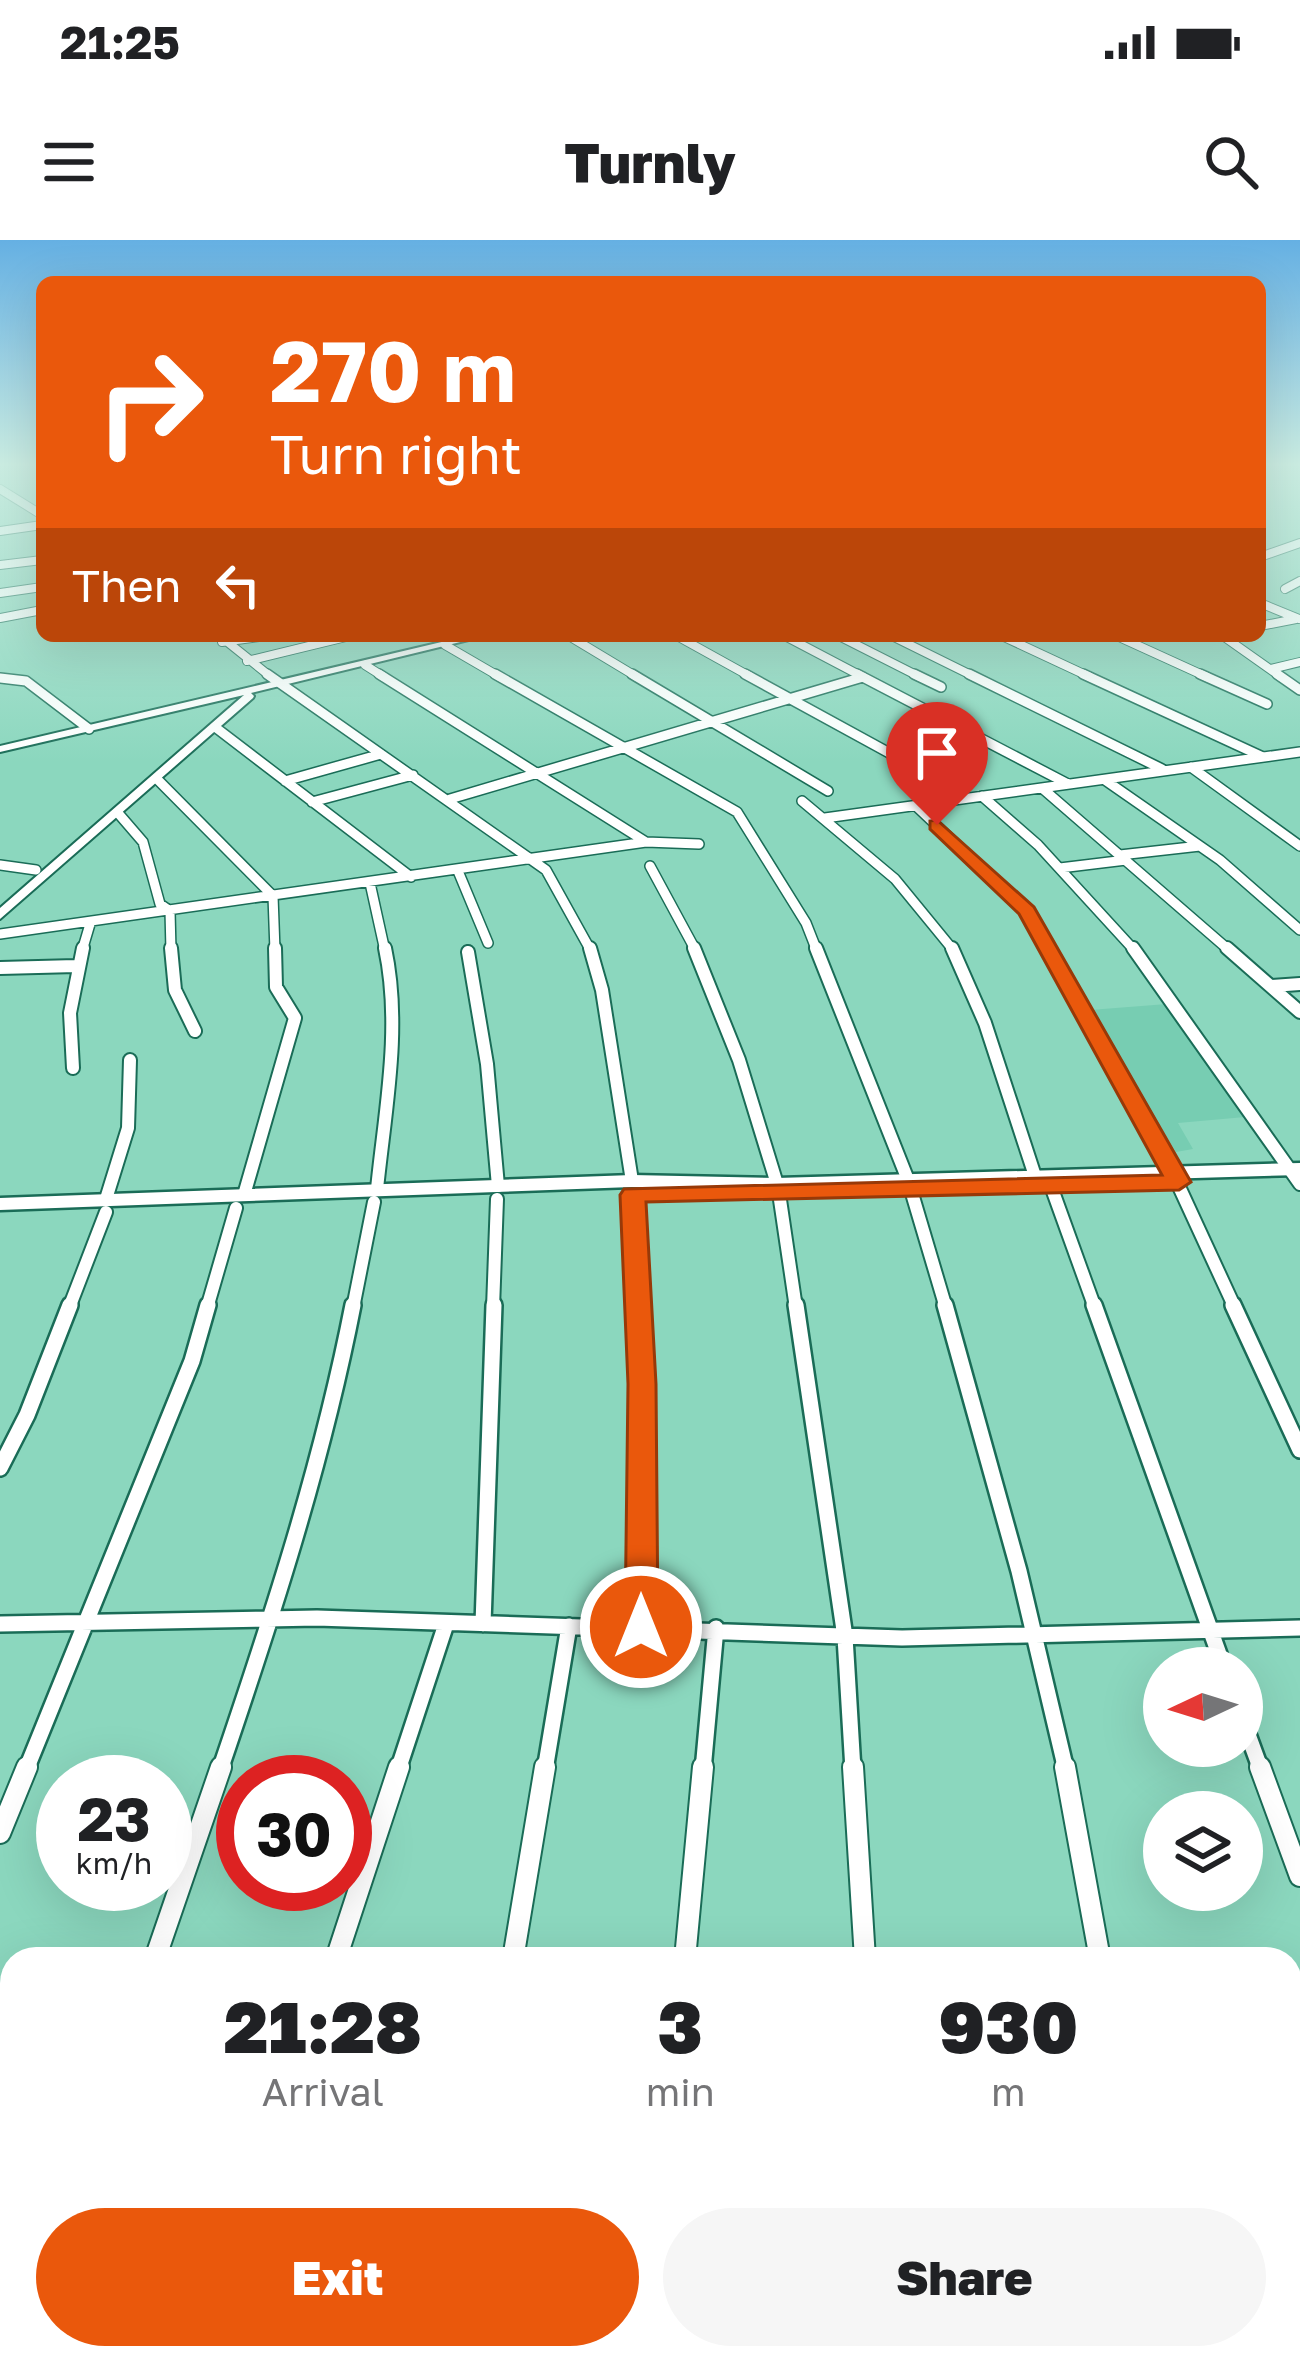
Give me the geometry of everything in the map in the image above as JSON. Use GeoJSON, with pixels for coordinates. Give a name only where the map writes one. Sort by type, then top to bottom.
{"type":"FeatureCollection","features":[{"type":"Feature","properties":{"kind":"main road"},"geometry":{"type":"LineString","coordinates":[[0,749],[454,642]]}},
{"type":"Feature","properties":{"kind":"main road"},"geometry":{"type":"LineString","coordinates":[[0,915],[253,692]]}},
{"type":"Feature","properties":{"kind":"main road"},"geometry":{"type":"LineString","coordinates":[[0,900],[234,697]]}},
{"type":"Feature","properties":{"kind":"main road"},"geometry":{"type":"LineString","coordinates":[[0,1215],[106,1206],[498,1192],[1297,1176]]}},
{"type":"Feature","properties":{"kind":"main road"},"geometry":{"type":"LineString","coordinates":[[0,1204],[106,1206]]}},
{"type":"Feature","properties":{"kind":"street"},"geometry":{"type":"LineString","coordinates":[[1285,589],[1300,581]]}},
{"type":"Feature","properties":{"kind":"street"},"geometry":{"type":"LineString","coordinates":[[0,593],[36,589]]}},
{"type":"Feature","properties":{"kind":"street"},"geometry":{"type":"LineString","coordinates":[[1266,605],[1299,618]]}},
{"type":"Feature","properties":{"kind":"street"},"geometry":{"type":"LineString","coordinates":[[0,618],[36,611]]}},
{"type":"Feature","properties":{"kind":"street"},"geometry":{"type":"LineString","coordinates":[[1266,625],[1299,618]]}},
{"type":"Feature","properties":{"kind":"street"},"geometry":{"type":"LineString","coordinates":[[225,642],[279,686],[536,859],[587,938],[602,990],[632,1188],[642,1384],[641,1627]]}},
{"type":"Feature","properties":{"kind":"street"},"geometry":{"type":"LineString","coordinates":[[247,661],[325,642]]}},
{"type":"Feature","properties":{"kind":"street"},"geometry":{"type":"LineString","coordinates":[[579,642],[828,790]]}},
{"type":"Feature","properties":{"kind":"street"},"geometry":{"type":"LineString","coordinates":[[687,642],[893,755]]}},
{"type":"Feature","properties":{"kind":"street"},"geometry":{"type":"LineString","coordinates":[[796,642],[1068,784]]}},
{"type":"Feature","properties":{"kind":"street"},"geometry":{"type":"LineString","coordinates":[[851,642],[941,687]]}},
{"type":"Feature","properties":{"kind":"street"},"geometry":{"type":"LineString","coordinates":[[904,642],[1163,770]]}},
{"type":"Feature","properties":{"kind":"street"},"geometry":{"type":"LineString","coordinates":[[1015,642],[1263,757]]}},
{"type":"Feature","properties":{"kind":"street"},"geometry":{"type":"LineString","coordinates":[[1130,642],[1267,704]]}},
{"type":"Feature","properties":{"kind":"street"},"geometry":{"type":"LineString","coordinates":[[1232,642],[1300,690]]}},
{"type":"Feature","properties":{"kind":"street"},"geometry":{"type":"LineString","coordinates":[[446,644],[737,812],[758,836],[806,923],[909,1185],[982,1426],[1037,1640],[1098,1947]]}},
{"type":"Feature","properties":{"kind":"street"},"geometry":{"type":"LineString","coordinates":[[1271,669],[1300,662]]}},
{"type":"Feature","properties":{"kind":"street"},"geometry":{"type":"LineString","coordinates":[[364,665],[646,842]]}},
{"type":"Feature","properties":{"kind":"street"},"geometry":{"type":"LineString","coordinates":[[450,800],[863,677]]}},
{"type":"Feature","properties":{"kind":"street"},"geometry":{"type":"LineString","coordinates":[[0,678],[26,681],[89,729]]}},
{"type":"Feature","properties":{"kind":"street"},"geometry":{"type":"LineString","coordinates":[[215,728],[411,877]]}},
{"type":"Feature","properties":{"kind":"street"},"geometry":{"type":"LineString","coordinates":[[825,818],[1300,752]]}},
{"type":"Feature","properties":{"kind":"street"},"geometry":{"type":"LineString","coordinates":[[285,781],[381,754]]}},
{"type":"Feature","properties":{"kind":"street"},"geometry":{"type":"LineString","coordinates":[[1281,754],[1300,769]]}},
{"type":"Feature","properties":{"kind":"street"},"geometry":{"type":"LineString","coordinates":[[1191,767],[1300,846]]}},
{"type":"Feature","properties":{"kind":"street"},"geometry":{"type":"LineString","coordinates":[[312,802],[413,775]]}},
{"type":"Feature","properties":{"kind":"street"},"geometry":{"type":"LineString","coordinates":[[1104,779],[1200,846],[1300,930]]}},
{"type":"Feature","properties":{"kind":"street"},"geometry":{"type":"LineString","coordinates":[[0,1833],[192,1361],[295,1018],[276,987],[273,896],[158,780]]}},
{"type":"Feature","properties":{"kind":"street"},"geometry":{"type":"LineString","coordinates":[[1042,788],[1300,1012]]}},
{"type":"Feature","properties":{"kind":"street"},"geometry":{"type":"LineString","coordinates":[[982,796],[1060,868],[1168,992],[1297,1176]]}},
{"type":"Feature","properties":{"kind":"street"},"geometry":{"type":"LineString","coordinates":[[802,801],[909,893],[965,974],[1216,1647]]}},
{"type":"Feature","properties":{"kind":"street"},"geometry":{"type":"LineString","coordinates":[[916,806],[1027,911],[1177,1177],[1300,1450]]}},
{"type":"Feature","properties":{"kind":"street"},"geometry":{"type":"LineString","coordinates":[[118,814],[143,842],[160,904],[170,911]]}},
{"type":"Feature","properties":{"kind":"street"},"geometry":{"type":"LineString","coordinates":[[0,934],[646,842],[699,844]]}},
{"type":"Feature","properties":{"kind":"street"},"geometry":{"type":"LineString","coordinates":[[1060,868],[1200,846]]}},
{"type":"Feature","properties":{"kind":"street"},"geometry":{"type":"LineString","coordinates":[[0,865],[36,870]]}},
{"type":"Feature","properties":{"kind":"street"},"geometry":{"type":"LineString","coordinates":[[650,866],[690,931],[735,1041],[778,1189],[845,1636],[865,1947]]}},
{"type":"Feature","properties":{"kind":"street"},"geometry":{"type":"LineString","coordinates":[[458,871],[488,943]]}},
{"type":"Feature","properties":{"kind":"street"},"geometry":{"type":"LineString","coordinates":[[159,1947],[271,1621],[334,1402],[376,1196],[393,1022],[392,981],[370,883]]}},
{"type":"Feature","properties":{"kind":"street"},"geometry":{"type":"LineString","coordinates":[[170,911],[171,963],[179,1012],[195,1031]]}},
{"type":"Feature","properties":{"kind":"street"},"geometry":{"type":"LineString","coordinates":[[73,1068],[68,1038],[76,966],[90,924]]}},
{"type":"Feature","properties":{"kind":"street"},"geometry":{"type":"LineString","coordinates":[[468,952],[487,1064],[498,1192],[484,1624]]}},
{"type":"Feature","properties":{"kind":"street"},"geometry":{"type":"LineString","coordinates":[[0,968],[76,966]]}},
{"type":"Feature","properties":{"kind":"street"},"geometry":{"type":"LineString","coordinates":[[1272,986],[1300,984]]}},
{"type":"Feature","properties":{"kind":"street"},"geometry":{"type":"LineString","coordinates":[[0,1468],[27,1415],[106,1206],[128,1128],[130,1060]]}},
{"type":"Feature","properties":{"kind":"street"},"geometry":{"type":"LineString","coordinates":[[0,1624],[90,1619],[484,1624],[1037,1640],[1300,1628]]}},
{"type":"Feature","properties":{"kind":"street"},"geometry":{"type":"LineString","coordinates":[[340,1947],[446,1624]]}},
{"type":"Feature","properties":{"kind":"street"},"geometry":{"type":"LineString","coordinates":[[515,1947],[569,1626]]}},
{"type":"Feature","properties":{"kind":"street"},"geometry":{"type":"LineString","coordinates":[[686,1947],[716,1628]]}},
{"type":"Feature","properties":{"kind":"street"},"geometry":{"type":"LineString","coordinates":[[1260,1767],[1300,1876]]}},
{"type":"Feature","properties":{"kind":"shaded area"},"geometry":{"type":"Polygon","coordinates":[[[1167,1004],[1245,1117],[1178,1123],[1193,1149],[1176,1152],[1090,1010],[1167,1004]]]}},
{"type":"Feature","properties":{"kind":"route"},"geometry":{"type":"LineString","coordinates":[[641,1627],[642,1384],[633,1195],[1179,1182],[1027,911],[937,825]]}}]}
